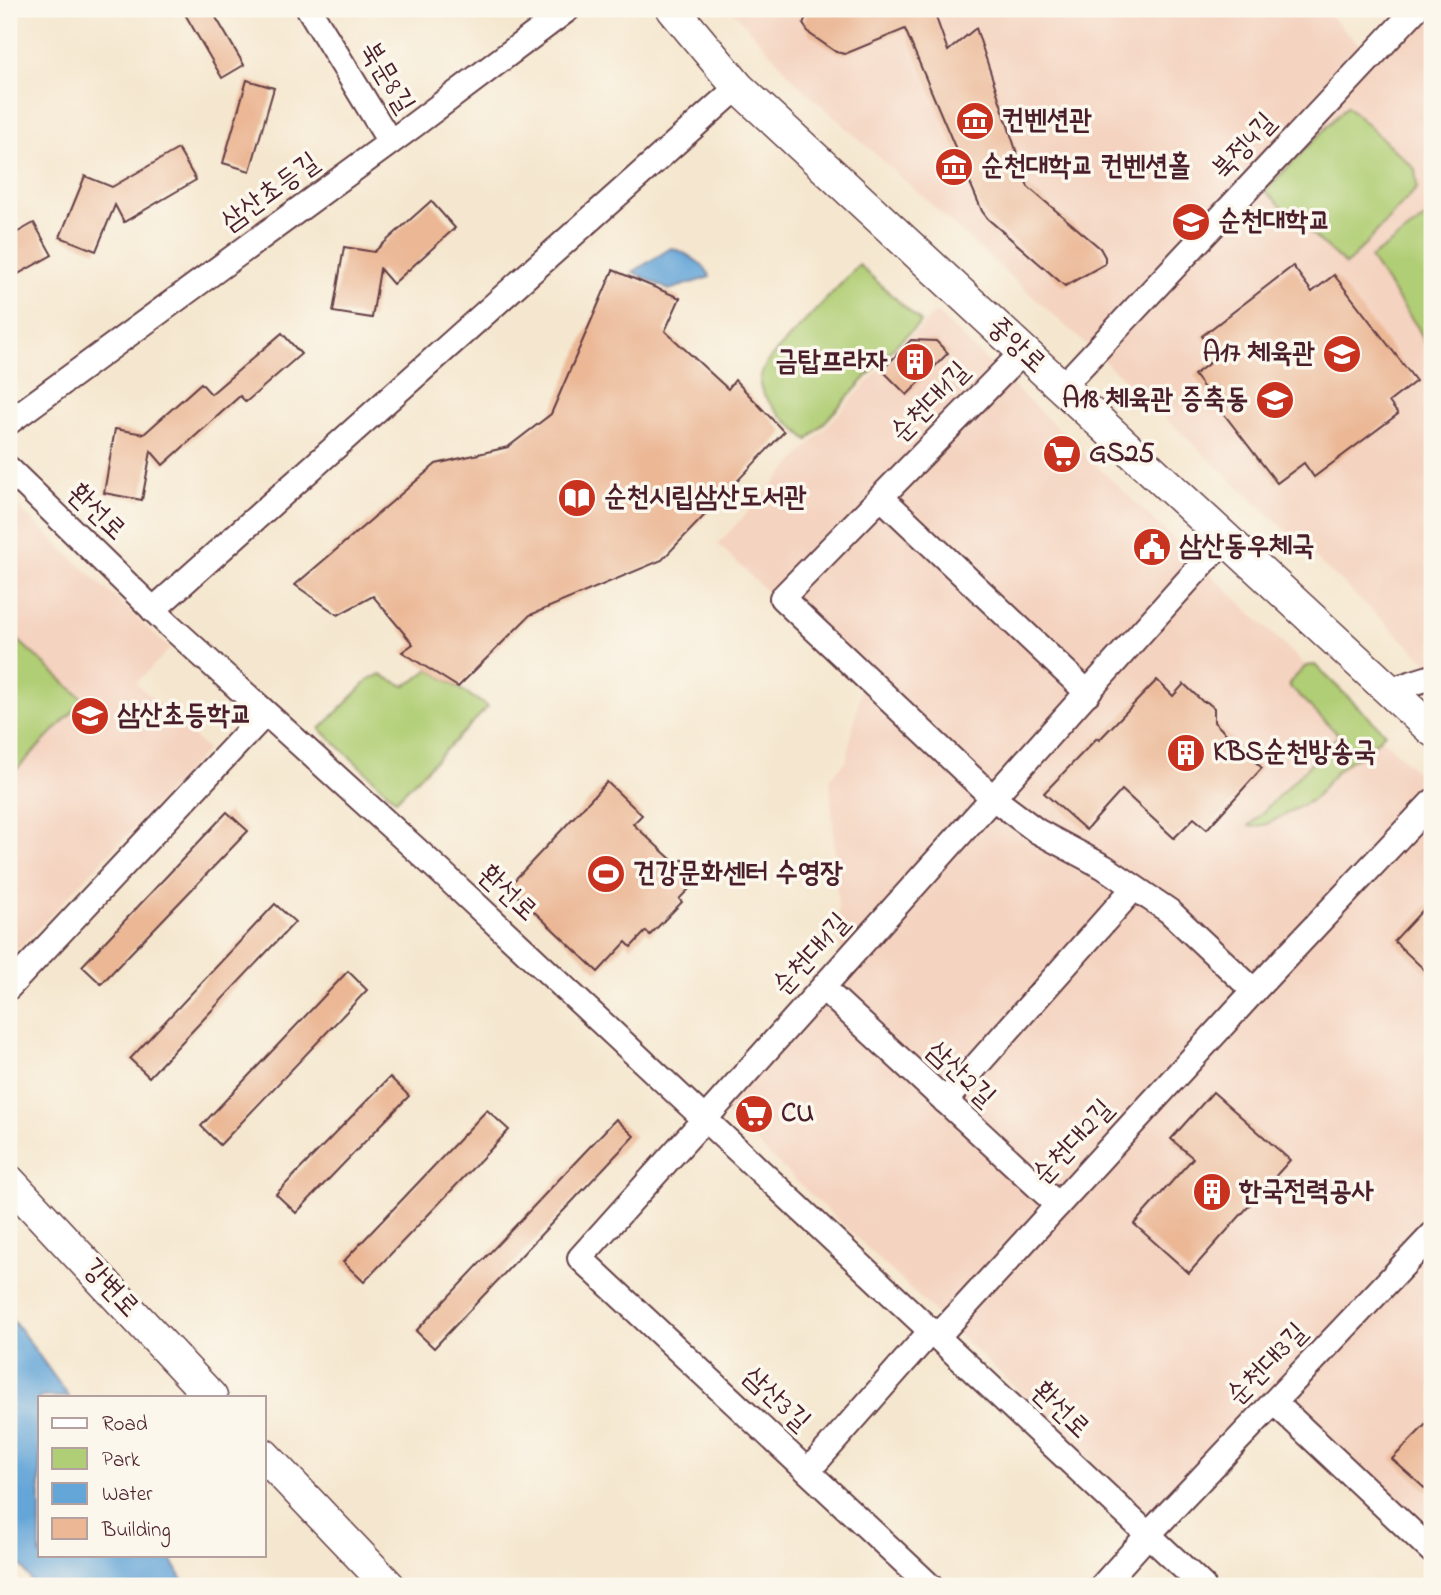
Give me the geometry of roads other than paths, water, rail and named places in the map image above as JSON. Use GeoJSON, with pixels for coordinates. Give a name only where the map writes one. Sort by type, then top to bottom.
{"type":"FeatureCollection","features":[{"type":"Feature","properties":{"kind":"main road","name":"중앙로"},"geometry":{"type":"LineString","coordinates":[[673,9],[738,87],[1432,730]]}},
{"type":"Feature","properties":{"kind":"main road","name":"강변로"},"geometry":{"type":"LineString","coordinates":[[9,1181],[210,1396]]}},
{"type":"Feature","properties":{"kind":"main road"},"geometry":{"type":"LineString","coordinates":[[266,1457],[389,1586]]}},
{"type":"Feature","properties":{"kind":"street","name":"북문8길"},"geometry":{"type":"LineString","coordinates":[[309,9],[390,142]]}},
{"type":"Feature","properties":{"kind":"street","name":"삼산초등길"},"geometry":{"type":"LineString","coordinates":[[9,422],[568,9]]}},
{"type":"Feature","properties":{"kind":"street","name":"북정4길"},"geometry":{"type":"LineString","coordinates":[[1061,388],[1416,9]]}},
{"type":"Feature","properties":{"kind":"street"},"geometry":{"type":"LineString","coordinates":[[153,610],[738,87]]}},
{"type":"Feature","properties":{"kind":"street","name":"순천대1길"},"geometry":{"type":"LineString","coordinates":[[993,798],[782,598],[1023,352]]}},
{"type":"Feature","properties":{"kind":"street","name":"환선로"},"geometry":{"type":"LineString","coordinates":[[9,468],[153,610],[442,873],[1203,1586]]}},
{"type":"Feature","properties":{"kind":"street"},"geometry":{"type":"LineString","coordinates":[[881,497],[1088,693]]}},
{"type":"Feature","properties":{"kind":"street","name":"순천대1길"},"geometry":{"type":"LineString","coordinates":[[704,1121],[1225,539]]}},
{"type":"Feature","properties":{"kind":"street"},"geometry":{"type":"LineString","coordinates":[[1390,690],[1432,677]]}},
{"type":"Feature","properties":{"kind":"street"},"geometry":{"type":"LineString","coordinates":[[9,987],[265,714]]}},
{"type":"Feature","properties":{"kind":"street"},"geometry":{"type":"LineString","coordinates":[[993,798],[1037,831],[1104,867],[1169,911],[1254,991]]}},
{"type":"Feature","properties":{"kind":"street","name":"순천대2길"},"geometry":{"type":"LineString","coordinates":[[935,1333],[1058,1205],[1432,802]]}},
{"type":"Feature","properties":{"kind":"street"},"geometry":{"type":"LineString","coordinates":[[945,1101],[1134,888]]}},
{"type":"Feature","properties":{"kind":"street","name":"삼산2길"},"geometry":{"type":"LineString","coordinates":[[823,988],[1058,1205]]}},
{"type":"Feature","properties":{"kind":"street","name":"삼산3길"},"geometry":{"type":"LineString","coordinates":[[704,1121],[580,1258],[930,1586]]}},
{"type":"Feature","properties":{"kind":"street","name":"순천대3길"},"geometry":{"type":"LineString","coordinates":[[1147,1536],[1432,1235]]}},
{"type":"Feature","properties":{"kind":"street"},"geometry":{"type":"LineString","coordinates":[[808,1471],[935,1333]]}},
{"type":"Feature","properties":{"kind":"street"},"geometry":{"type":"LineString","coordinates":[[1274,1402],[1432,1550]]}},
{"type":"Feature","properties":{"kind":"street"},"geometry":{"type":"LineString","coordinates":[[1101,1586],[1147,1536]]}},
{"type":"Feature","properties":{"kind":"water"},"geometry":{"type":"Polygon","coordinates":[[[671,248],[694,259],[710,277],[669,290],[633,272],[671,248]]]}},
{"type":"Feature","properties":{"kind":"water"},"geometry":{"type":"Polygon","coordinates":[[[9,1317],[68,1396],[38,1396],[38,1556],[170,1556],[186,1586],[35,1586],[9,1548],[9,1317]]]}},
{"type":"Feature","properties":{"kind":"place","name":"컨벤션관"},"geometry":{"type":"Point","coordinates":[975,121]}},
{"type":"Feature","properties":{"kind":"place","name":"순천대학교 컨벤션홀"},"geometry":{"type":"Point","coordinates":[954,167]}},
{"type":"Feature","properties":{"kind":"place","name":"순천대학교"},"geometry":{"type":"Point","coordinates":[1191,222]}},
{"type":"Feature","properties":{"kind":"place","name":"A17 체육관"},"geometry":{"type":"Point","coordinates":[1342,354]}},
{"type":"Feature","properties":{"kind":"place","name":"금탑프라자"},"geometry":{"type":"Point","coordinates":[915,362]}},
{"type":"Feature","properties":{"kind":"place","name":"A18 체육관 증축동"},"geometry":{"type":"Point","coordinates":[1275,400]}},
{"type":"Feature","properties":{"kind":"place","name":"GS25"},"geometry":{"type":"Point","coordinates":[1062,454]}},
{"type":"Feature","properties":{"kind":"place","name":"순천시립삼산도서관"},"geometry":{"type":"Point","coordinates":[577,498]}},
{"type":"Feature","properties":{"kind":"place","name":"삼산동우체국"},"geometry":{"type":"Point","coordinates":[1152,547]}},
{"type":"Feature","properties":{"kind":"place","name":"삼산초등학교"},"geometry":{"type":"Point","coordinates":[90,716]}},
{"type":"Feature","properties":{"kind":"place","name":"KBS순천방송국"},"geometry":{"type":"Point","coordinates":[1186,753]}},
{"type":"Feature","properties":{"kind":"place","name":"건강문화센터 수영장"},"geometry":{"type":"Point","coordinates":[606,874]}},
{"type":"Feature","properties":{"kind":"place","name":"CU"},"geometry":{"type":"Point","coordinates":[754,1114]}},
{"type":"Feature","properties":{"kind":"place","name":"한국전력공사"},"geometry":{"type":"Point","coordinates":[1212,1192]}}]}
